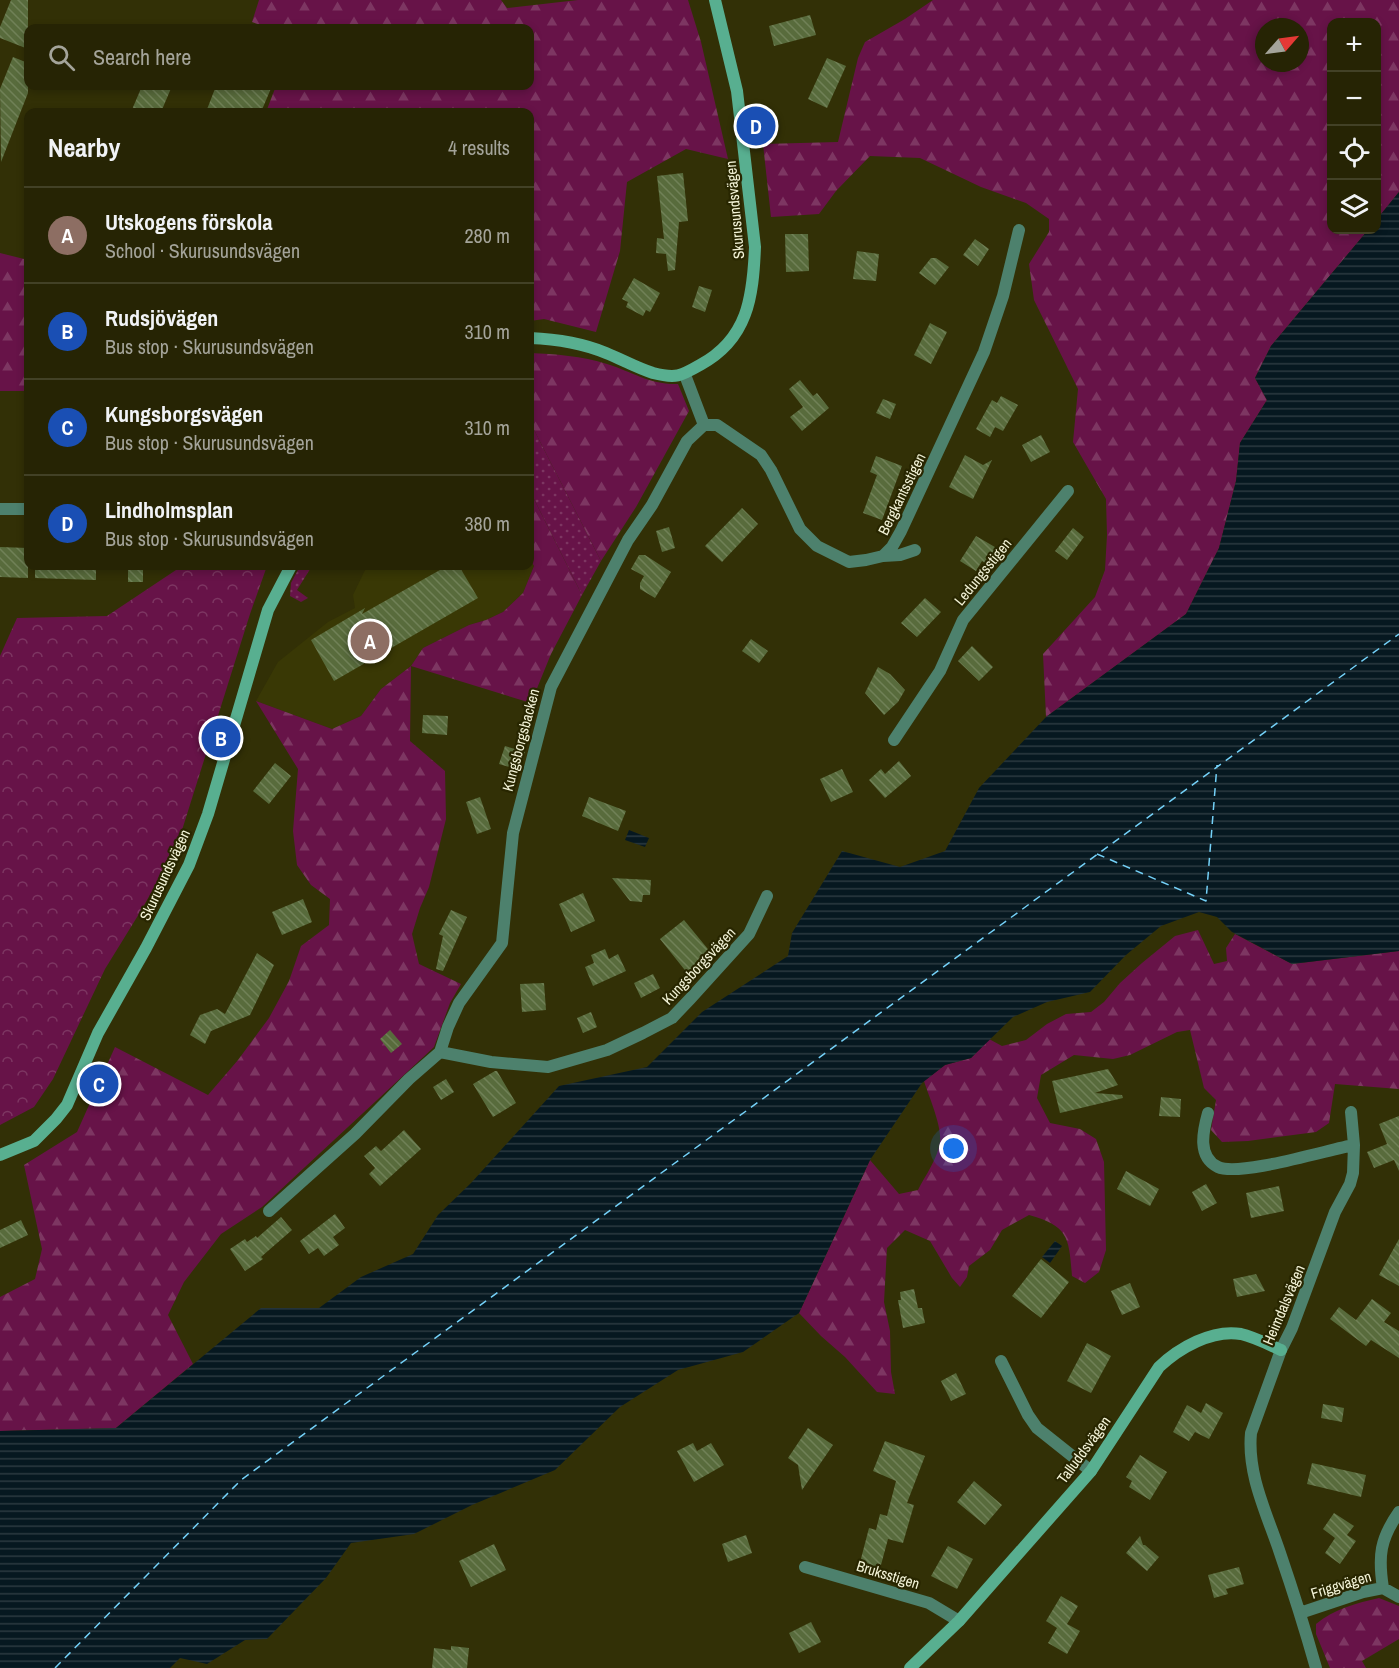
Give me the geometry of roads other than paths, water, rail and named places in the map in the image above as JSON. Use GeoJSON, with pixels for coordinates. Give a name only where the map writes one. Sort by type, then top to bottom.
{"type":"FeatureCollection","features":[{"type":"Feature","properties":{"kind":"street","name":"Skurusundsvägen"},"geometry":{"type":"LineString","coordinates":[[685,375],[715,358],[727,347],[737,332],[745,315],[754,271],[753,227],[740,111],[728,47],[715,0]]}},
{"type":"Feature","properties":{"kind":"street","name":"Bergkantsstigen"},"geometry":{"type":"LineString","coordinates":[[704,425],[717,425],[761,454],[800,529],[817,546],[849,562],[883,556],[892,547],[901,531],[984,352],[1003,296],[1018,230]]}},
{"type":"Feature","properties":{"kind":"street"},"geometry":{"type":"LineString","coordinates":[[534,339],[576,344],[604,352],[652,372],[672,376],[685,375],[704,425]]}},
{"type":"Feature","properties":{"kind":"street","name":"Kungsborgsbacken"},"geometry":{"type":"LineString","coordinates":[[440,1052],[459,1003],[502,944],[513,833],[551,687],[628,540],[652,505],[687,441],[704,425]]}},
{"type":"Feature","properties":{"kind":"street","name":"Ledungsstigen"},"geometry":{"type":"LineString","coordinates":[[894,740],[940,671],[963,620],[1068,491]]}},
{"type":"Feature","properties":{"kind":"street"},"geometry":{"type":"LineString","coordinates":[[0,509],[24,509]]}},
{"type":"Feature","properties":{"kind":"street"},"geometry":{"type":"LineString","coordinates":[[883,556],[900,555],[915,550]]}},
{"type":"Feature","properties":{"kind":"street","name":"Skurusundsvägen"},"geometry":{"type":"LineString","coordinates":[[0,1155],[34,1141],[67,1105],[98,1033],[189,865],[208,814],[265,619],[289,570]]}},
{"type":"Feature","properties":{"kind":"street","name":"Kungsborgsvägen"},"geometry":{"type":"LineString","coordinates":[[440,1052],[491,1062],[548,1067],[607,1050],[672,1017],[749,934],[767,896]]}},
{"type":"Feature","properties":{"kind":"street"},"geometry":{"type":"LineString","coordinates":[[269,1210],[355,1134],[409,1079],[440,1052]]}},
{"type":"Feature","properties":{"kind":"street","name":"Heimdalsvägen"},"geometry":{"type":"LineString","coordinates":[[1317,1668],[1253,1474],[1250,1459],[1251,1433],[1335,1212],[1350,1184],[1353,1173],[1351,1112]]}},
{"type":"Feature","properties":{"kind":"street"},"geometry":{"type":"LineString","coordinates":[[1208,1113],[1203,1137],[1205,1153],[1222,1169],[1234,1170],[1278,1163],[1353,1145]]}},
{"type":"Feature","properties":{"kind":"street","name":"Talluddsvägen"},"geometry":{"type":"LineString","coordinates":[[910,1668],[959,1621],[1091,1471],[1159,1367],[1182,1349],[1216,1336],[1240,1334],[1281,1350]]}},
{"type":"Feature","properties":{"kind":"street"},"geometry":{"type":"LineString","coordinates":[[1001,1361],[1037,1428],[1091,1471]]}},
{"type":"Feature","properties":{"kind":"street","name":"Friggvägen"},"geometry":{"type":"LineString","coordinates":[[1300,1614],[1363,1592],[1383,1588],[1379,1561],[1383,1543],[1399,1512]]}},
{"type":"Feature","properties":{"kind":"street","name":"Bruksstigen"},"geometry":{"type":"LineString","coordinates":[[805,1567],[929,1603],[959,1621]]}},
{"type":"Feature","properties":{"kind":"street"},"geometry":{"type":"LineString","coordinates":[[1383,1588],[1399,1597]]}},
{"type":"Feature","properties":{"kind":"water"},"geometry":{"type":"Polygon","coordinates":[[[1399,192],[1399,951],[1292,964],[1232,932],[1217,917],[1199,912],[1161,926],[1126,955],[1090,992],[1047,1002],[1013,1017],[971,1058],[945,1065],[922,1083],[870,1160],[799,1313],[743,1352],[678,1370],[620,1407],[555,1470],[472,1505],[414,1534],[351,1543],[326,1578],[267,1639],[245,1640],[207,1664],[180,1658],[170,1668],[0,1668],[0,1431],[116,1428],[261,1308],[319,1308],[361,1277],[413,1254],[438,1215],[471,1183],[559,1086],[647,1067],[702,1012],[788,956],[792,933],[842,851],[900,867],[945,851],[979,788],[1046,717],[1186,614],[1219,548],[1236,481],[1240,443],[1267,400],[1255,378],[1271,346],[1365,234],[1381,234],[1381,214],[1399,192]]]}},
{"type":"Feature","properties":{"kind":"water"},"geometry":{"type":"Polygon","coordinates":[[[629,830],[649,838],[645,847],[625,840],[629,830]]]}},
{"type":"Feature","properties":{"kind":"water"},"geometry":{"type":"Polygon","coordinates":[[[1055,1241],[1062,1246],[1050,1263],[1042,1257],[1055,1241]]]}},
{"type":"Feature","properties":{"kind":"place","name":"Lindholmsplan"},"geometry":{"type":"Point","coordinates":[756,126]}},
{"type":"Feature","properties":{"kind":"place","name":"Utskogens förskola"},"geometry":{"type":"Point","coordinates":[370,641]}},
{"type":"Feature","properties":{"kind":"place","name":"Rudsjövägen"},"geometry":{"type":"Point","coordinates":[221,738]}},
{"type":"Feature","properties":{"kind":"place","name":"Kungsborgsvägen"},"geometry":{"type":"Point","coordinates":[99,1084]}}]}
